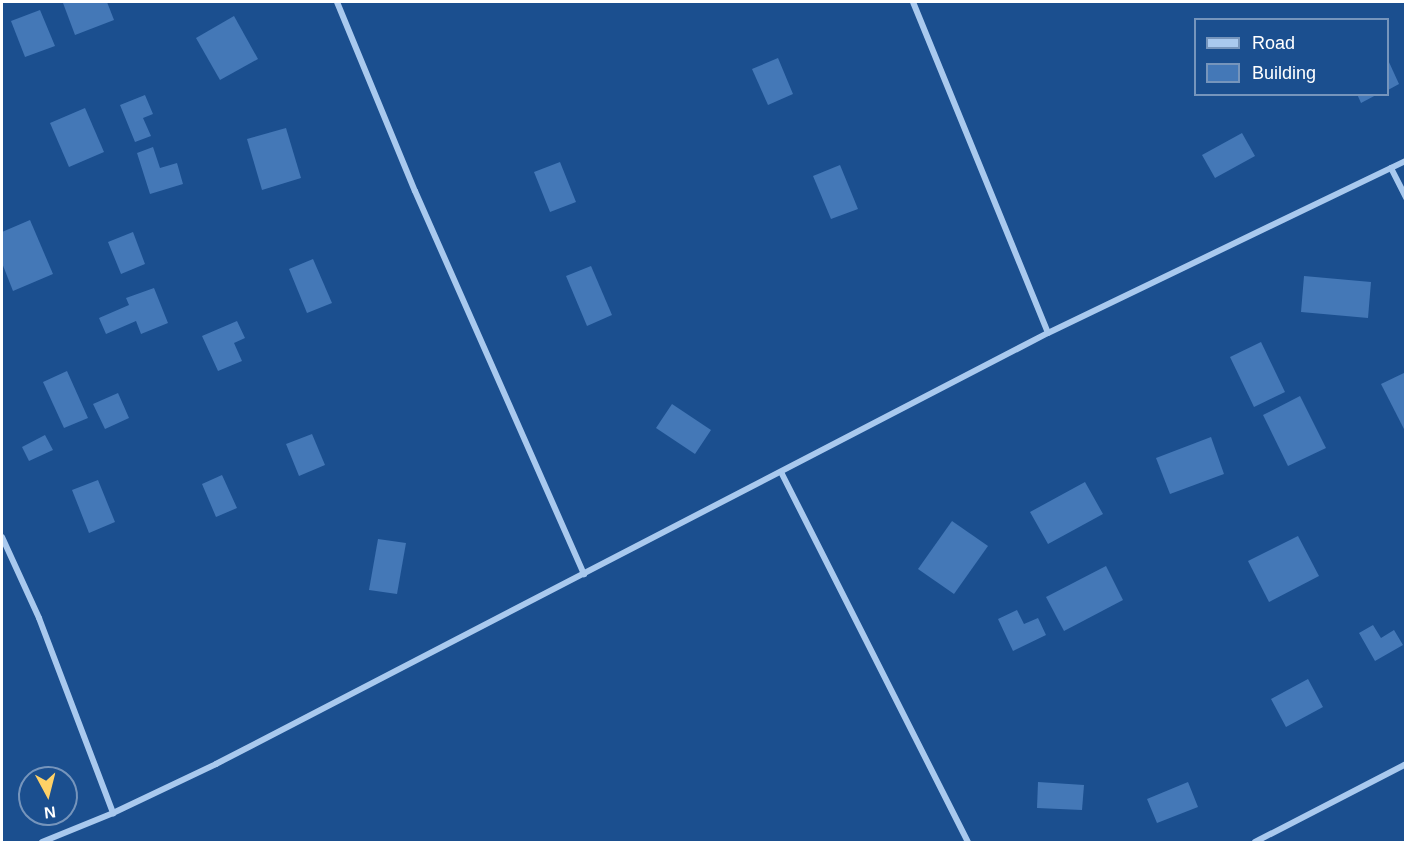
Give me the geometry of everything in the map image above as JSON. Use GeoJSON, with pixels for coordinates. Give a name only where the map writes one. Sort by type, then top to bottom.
{"type":"FeatureCollection","features":[{"type":"Feature","properties":{"kind":"street"},"geometry":{"type":"LineString","coordinates":[[337,2],[420,202],[584,574]]}},
{"type":"Feature","properties":{"kind":"street"},"geometry":{"type":"LineString","coordinates":[[913,2],[1048,333]]}},
{"type":"Feature","properties":{"kind":"street"},"geometry":{"type":"LineString","coordinates":[[42,843],[113,813],[216,764],[1048,333],[1406,160]]}},
{"type":"Feature","properties":{"kind":"street"},"geometry":{"type":"LineString","coordinates":[[1391,168],[1406,198]]}},
{"type":"Feature","properties":{"kind":"street"},"geometry":{"type":"LineString","coordinates":[[781,472],[968,843]]}},
{"type":"Feature","properties":{"kind":"street"},"geometry":{"type":"LineString","coordinates":[[2,537],[39,618],[113,813]]}},
{"type":"Feature","properties":{"kind":"street"},"geometry":{"type":"LineString","coordinates":[[1254,843],[1406,764]]}},
{"type":"Feature","properties":{"kind":"building"},"geometry":{"type":"Polygon","coordinates":[[[107,2],[114,20],[75,35],[63,3],[107,2]]]}},
{"type":"Feature","properties":{"kind":"building"},"geometry":{"type":"Polygon","coordinates":[[[40,10],[55,46],[25,57],[11,21],[40,10]]]}},
{"type":"Feature","properties":{"kind":"building"},"geometry":{"type":"Polygon","coordinates":[[[234,16],[258,59],[220,80],[196,38],[234,16]]]}},
{"type":"Feature","properties":{"kind":"building"},"geometry":{"type":"Polygon","coordinates":[[[778,58],[793,94],[768,105],[752,69],[778,58]]]}},
{"type":"Feature","properties":{"kind":"building"},"geometry":{"type":"Polygon","coordinates":[[[1389,62],[1399,84],[1389,89],[1389,62]]]}},
{"type":"Feature","properties":{"kind":"building"},"geometry":{"type":"Polygon","coordinates":[[[145,95],[153,114],[143,118],[151,136],[135,142],[120,105],[145,95]]]}},
{"type":"Feature","properties":{"kind":"building"},"geometry":{"type":"Polygon","coordinates":[[[1358,96],[1374,96],[1361,103],[1358,96]]]}},
{"type":"Feature","properties":{"kind":"building"},"geometry":{"type":"Polygon","coordinates":[[[85,108],[104,152],[69,167],[50,123],[85,108]]]}},
{"type":"Feature","properties":{"kind":"building"},"geometry":{"type":"Polygon","coordinates":[[[286,128],[301,178],[262,190],[247,139],[286,128]]]}},
{"type":"Feature","properties":{"kind":"building"},"geometry":{"type":"Polygon","coordinates":[[[1242,133],[1255,156],[1215,178],[1202,155],[1242,133]]]}},
{"type":"Feature","properties":{"kind":"building"},"geometry":{"type":"Polygon","coordinates":[[[153,147],[160,168],[177,163],[183,184],[150,194],[137,153],[153,147]]]}},
{"type":"Feature","properties":{"kind":"building"},"geometry":{"type":"Polygon","coordinates":[[[560,162],[576,202],[550,212],[534,172],[560,162]]]}},
{"type":"Feature","properties":{"kind":"building"},"geometry":{"type":"Polygon","coordinates":[[[840,165],[858,209],[831,219],[813,176],[840,165]]]}},
{"type":"Feature","properties":{"kind":"building"},"geometry":{"type":"Polygon","coordinates":[[[30,220],[53,274],[13,291],[2,263],[2,232],[30,220]]]}},
{"type":"Feature","properties":{"kind":"building"},"geometry":{"type":"Polygon","coordinates":[[[133,232],[145,264],[121,274],[108,242],[133,232]]]}},
{"type":"Feature","properties":{"kind":"building"},"geometry":{"type":"Polygon","coordinates":[[[313,259],[332,303],[307,313],[289,269],[313,259]]]}},
{"type":"Feature","properties":{"kind":"building"},"geometry":{"type":"Polygon","coordinates":[[[591,266],[612,315],[587,326],[566,276],[591,266]]]}},
{"type":"Feature","properties":{"kind":"building"},"geometry":{"type":"Polygon","coordinates":[[[1304,276],[1371,282],[1368,318],[1301,312],[1304,276]]]}},
{"type":"Feature","properties":{"kind":"building"},"geometry":{"type":"Polygon","coordinates":[[[154,288],[168,323],[141,334],[136,321],[106,334],[99,318],[129,305],[126,298],[154,288]]]}},
{"type":"Feature","properties":{"kind":"building"},"geometry":{"type":"Polygon","coordinates":[[[237,321],[245,338],[234,343],[242,361],[218,371],[202,336],[237,321]]]}},
{"type":"Feature","properties":{"kind":"building"},"geometry":{"type":"Polygon","coordinates":[[[1261,342],[1285,392],[1254,407],[1230,357],[1261,342]]]}},
{"type":"Feature","properties":{"kind":"building"},"geometry":{"type":"Polygon","coordinates":[[[67,371],[88,418],[64,428],[43,382],[67,371]]]}},
{"type":"Feature","properties":{"kind":"building"},"geometry":{"type":"Polygon","coordinates":[[[1406,372],[1406,433],[1381,384],[1406,372]]]}},
{"type":"Feature","properties":{"kind":"building"},"geometry":{"type":"Polygon","coordinates":[[[118,393],[129,418],[105,429],[93,404],[118,393]]]}},
{"type":"Feature","properties":{"kind":"building"},"geometry":{"type":"Polygon","coordinates":[[[1300,396],[1326,448],[1288,466],[1263,415],[1300,396]]]}},
{"type":"Feature","properties":{"kind":"building"},"geometry":{"type":"Polygon","coordinates":[[[672,404],[711,430],[695,454],[656,428],[672,404]]]}},
{"type":"Feature","properties":{"kind":"building"},"geometry":{"type":"Polygon","coordinates":[[[312,434],[325,465],[299,476],[286,444],[312,434]]]}},
{"type":"Feature","properties":{"kind":"building"},"geometry":{"type":"Polygon","coordinates":[[[45,435],[53,450],[29,461],[22,447],[45,435]]]}},
{"type":"Feature","properties":{"kind":"building"},"geometry":{"type":"Polygon","coordinates":[[[1211,437],[1224,474],[1170,494],[1156,458],[1211,437]]]}},
{"type":"Feature","properties":{"kind":"building"},"geometry":{"type":"Polygon","coordinates":[[[222,475],[237,508],[216,517],[202,484],[222,475]]]}},
{"type":"Feature","properties":{"kind":"building"},"geometry":{"type":"Polygon","coordinates":[[[98,480],[115,522],[89,533],[72,490],[98,480]]]}},
{"type":"Feature","properties":{"kind":"building"},"geometry":{"type":"Polygon","coordinates":[[[1085,482],[1103,514],[1048,544],[1030,512],[1085,482]]]}},
{"type":"Feature","properties":{"kind":"building"},"geometry":{"type":"Polygon","coordinates":[[[952,521],[988,546],[954,594],[918,569],[952,521]]]}},
{"type":"Feature","properties":{"kind":"building"},"geometry":{"type":"Polygon","coordinates":[[[1298,536],[1319,576],[1269,602],[1248,561],[1298,536]]]}},
{"type":"Feature","properties":{"kind":"building"},"geometry":{"type":"Polygon","coordinates":[[[378,539],[406,543],[397,594],[369,590],[378,539]]]}},
{"type":"Feature","properties":{"kind":"building"},"geometry":{"type":"Polygon","coordinates":[[[1106,566],[1123,600],[1064,631],[1046,597],[1106,566]]]}},
{"type":"Feature","properties":{"kind":"building"},"geometry":{"type":"Polygon","coordinates":[[[1017,610],[1024,624],[1038,618],[1046,635],[1013,651],[998,619],[1017,610]]]}},
{"type":"Feature","properties":{"kind":"building"},"geometry":{"type":"Polygon","coordinates":[[[1373,625],[1381,638],[1394,630],[1403,645],[1375,661],[1359,633],[1373,625]]]}},
{"type":"Feature","properties":{"kind":"building"},"geometry":{"type":"Polygon","coordinates":[[[1308,679],[1323,707],[1286,727],[1271,699],[1308,679]]]}},
{"type":"Feature","properties":{"kind":"building"},"geometry":{"type":"Polygon","coordinates":[[[1038,782],[1084,785],[1082,810],[1037,808],[1038,782]]]}},
{"type":"Feature","properties":{"kind":"building"},"geometry":{"type":"Polygon","coordinates":[[[1188,782],[1198,807],[1157,823],[1147,799],[1188,782]]]}}]}
